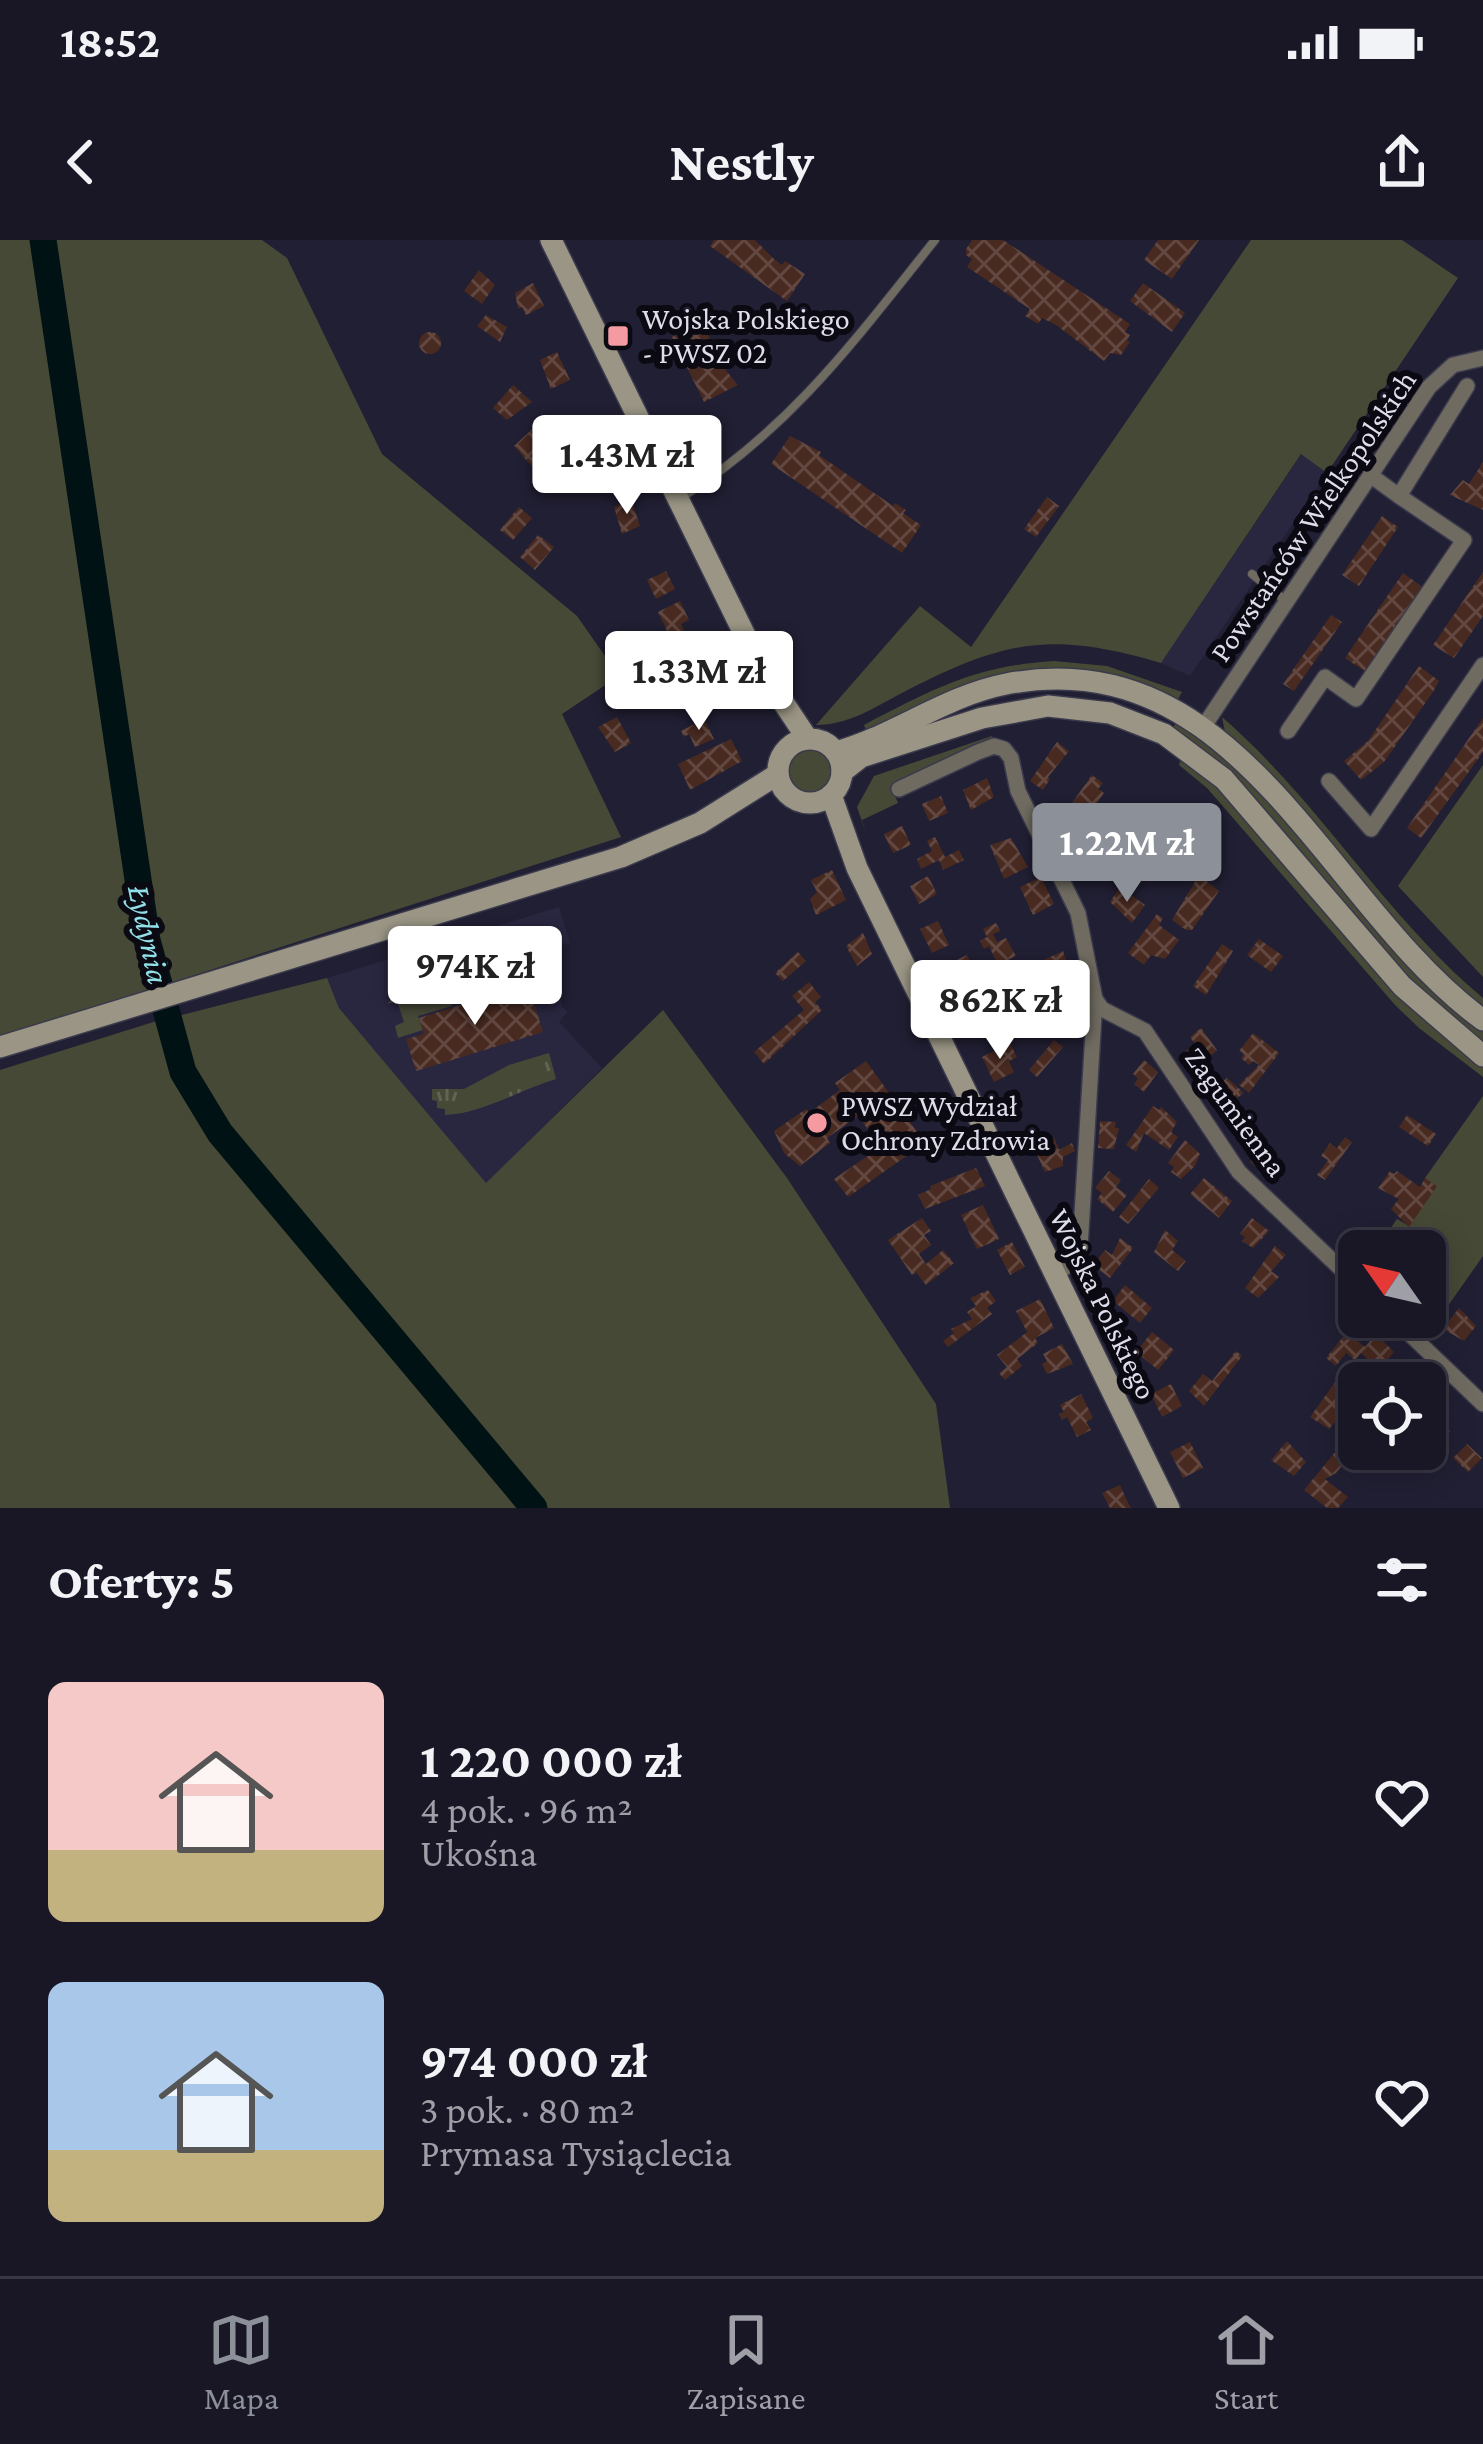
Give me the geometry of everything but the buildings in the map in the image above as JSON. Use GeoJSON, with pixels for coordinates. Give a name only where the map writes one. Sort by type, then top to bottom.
{"type":"FeatureCollection","features":[{"type":"Feature","properties":{"kind":"main road"},"geometry":{"type":"LineString","coordinates":[[551,240],[797,743]]}},
{"type":"Feature","properties":{"kind":"main road"},"geometry":{"type":"LineString","coordinates":[[810,798],[839,762],[977,692],[1029,680],[1119,687],[1155,699],[1204,726],[1246,761],[1435,980],[1483,1020]]}},
{"type":"Feature","properties":{"kind":"main road"},"geometry":{"type":"LineString","coordinates":[[839,762],[1020,709],[1077,708],[1142,724],[1188,748],[1224,779],[1402,986],[1483,1056]]}},
{"type":"Feature","properties":{"kind":"main road"},"geometry":{"type":"LineString","coordinates":[[778,774],[779,760],[797,743],[820,741],[839,762]]}},
{"type":"Feature","properties":{"kind":"main road"},"geometry":{"type":"LineString","coordinates":[[778,774],[810,798]]}},
{"type":"Feature","properties":{"kind":"main road"},"geometry":{"type":"LineString","coordinates":[[700,823],[778,774]]}},
{"type":"Feature","properties":{"kind":"main road"},"geometry":{"type":"LineString","coordinates":[[0,1047],[603,863],[778,795],[810,798]]}},
{"type":"Feature","properties":{"kind":"main road","name":"Wojska Polskiego"},"geometry":{"type":"LineString","coordinates":[[810,798],[857,868],[1168,1508]]}},
{"type":"Feature","properties":{"kind":"street","name":"Powstańców Wielkopolskich"},"geometry":{"type":"LineString","coordinates":[[1204,726],[1442,374],[1463,360],[1483,358]]}},
{"type":"Feature","properties":{"kind":"street"},"geometry":{"type":"LineString","coordinates":[[1400,496],[1467,386]]}},
{"type":"Feature","properties":{"kind":"street"},"geometry":{"type":"LineString","coordinates":[[1288,731],[1325,677],[1356,699],[1464,540],[1370,476]]}},
{"type":"Feature","properties":{"kind":"street"},"geometry":{"type":"LineString","coordinates":[[1329,781],[1371,829],[1483,665]]}},
{"type":"Feature","properties":{"kind":"street"},"geometry":{"type":"LineString","coordinates":[[898,790],[978,752],[994,746],[1004,749],[1011,758],[1018,791],[1078,913],[1095,999],[1093,1047],[1080,1248],[1055,1275]]}},
{"type":"Feature","properties":{"kind":"street","name":"Zagumienna"},"geometry":{"type":"LineString","coordinates":[[1095,999],[1102,1009],[1145,1030],[1239,1172],[1338,1266]]}},
{"type":"Feature","properties":{"kind":"street"},"geometry":{"type":"LineString","coordinates":[[1093,1047],[1102,1034],[1124,1019]]}},
{"type":"Feature","properties":{"kind":"street"},"geometry":{"type":"LineString","coordinates":[[1414,1338],[1483,1404]]}},
{"type":"Feature","properties":{"kind":"lane"},"geometry":{"type":"LineString","coordinates":[[677,500],[770,434],[822,382],[935,240]]}},
{"type":"Feature","properties":{"kind":"lane"},"geometry":{"type":"LineString","coordinates":[[1252,574],[1287,602]]}},
{"type":"Feature","properties":{"kind":"shaded area"},"geometry":{"type":"Polygon","coordinates":[[[1302,453],[1327,473],[1190,676],[1161,663],[1302,453]]]}},
{"type":"Feature","properties":{"kind":"shaded area"},"geometry":{"type":"Polygon","coordinates":[[[559,907],[570,943],[546,950],[568,1012],[559,1022],[602,1068],[486,1184],[339,1008],[327,978],[559,907]]]}},
{"type":"Feature","properties":{"kind":"green space"},"geometry":{"type":"Polygon","coordinates":[[[0,240],[262,240],[287,258],[382,454],[577,616],[619,676],[562,714],[621,837],[0,1038],[0,240]]]}},
{"type":"Feature","properties":{"kind":"green space"},"geometry":{"type":"Polygon","coordinates":[[[1251,240],[1402,240],[1458,278],[1327,473],[1301,454],[1161,663],[1087,646],[1027,646],[969,662],[850,719],[816,725],[920,606],[971,647],[1251,240]]]}},
{"type":"Feature","properties":{"kind":"green space"},"geometry":{"type":"Polygon","coordinates":[[[1054,661],[1107,666],[1182,692],[1177,701],[1093,674],[1027,672],[970,688],[868,735],[864,725],[955,681],[1001,668],[1054,661]]]}},
{"type":"Feature","properties":{"kind":"green space"},"geometry":{"type":"Polygon","coordinates":[[[1222,717],[1290,785],[1415,931],[1483,998],[1483,1011],[1414,946],[1225,732],[1222,717]]]}},
{"type":"Feature","properties":{"kind":"green space"},"geometry":{"type":"Polygon","coordinates":[[[1178,720],[1243,773],[1435,992],[1483,1031],[1483,1044],[1418,990],[1228,772],[1172,729],[1178,720]]]}},
{"type":"Feature","properties":{"kind":"green space"},"geometry":{"type":"Polygon","coordinates":[[[992,736],[891,786],[898,803],[862,820],[866,833],[857,807],[874,776],[992,736]]]}},
{"type":"Feature","properties":{"kind":"green space"},"geometry":{"type":"Polygon","coordinates":[[[810,747],[826,754],[833,770],[826,786],[810,793],[794,786],[787,770],[794,754],[810,747]]]}},
{"type":"Feature","properties":{"kind":"green space"},"geometry":{"type":"Polygon","coordinates":[[[1181,759],[1220,790],[1403,999],[1483,1064],[1483,1077],[1395,1005],[1207,788],[1179,765],[1181,759]]]}},
{"type":"Feature","properties":{"kind":"green space"},"geometry":{"type":"Polygon","coordinates":[[[1483,765],[1483,977],[1398,886],[1483,765]]]}},
{"type":"Feature","properties":{"kind":"green space"},"geometry":{"type":"Polygon","coordinates":[[[327,978],[339,1008],[486,1183],[663,1010],[787,1178],[936,1404],[950,1508],[0,1508],[0,1070],[163,1019],[169,1026],[170,1018],[327,978]]]}},
{"type":"Feature","properties":{"kind":"green space"},"geometry":{"type":"Polygon","coordinates":[[[455,983],[459,996],[450,1000],[452,1006],[418,1016],[423,1030],[398,1038],[395,1026],[404,1022],[397,1001],[387,1004],[399,989],[403,999],[455,983]]]}},
{"type":"Feature","properties":{"kind":"green space"},"geometry":{"type":"Polygon","coordinates":[[[549,1053],[556,1079],[459,1114],[445,1115],[445,1109],[437,1108],[437,1101],[432,1100],[432,1089],[464,1089],[509,1065],[549,1053]]]}},
{"type":"Feature","properties":{"kind":"green space"},"geometry":{"type":"Polygon","coordinates":[[[1483,1096],[1483,1256],[1446,1309],[1446,1230],[1389,1230],[1397,1219],[1409,1226],[1436,1187],[1425,1178],[1483,1096]]]}},
{"type":"Feature","properties":{"kind":"waterway","name":"Łydynia"},"geometry":{"type":"LineString","coordinates":[[43,240],[147,940],[183,1072],[220,1133],[534,1508]]}},
{"type":"Feature","properties":{"kind":"place","name":"Wojska Polskiego - PWSZ 02"},"geometry":{"type":"Point","coordinates":[618,336]}},
{"type":"Feature","properties":{"kind":"place","name":"PWSZ Wydział Ochrony Zdrowia"},"geometry":{"type":"Point","coordinates":[817,1123]}}]}
